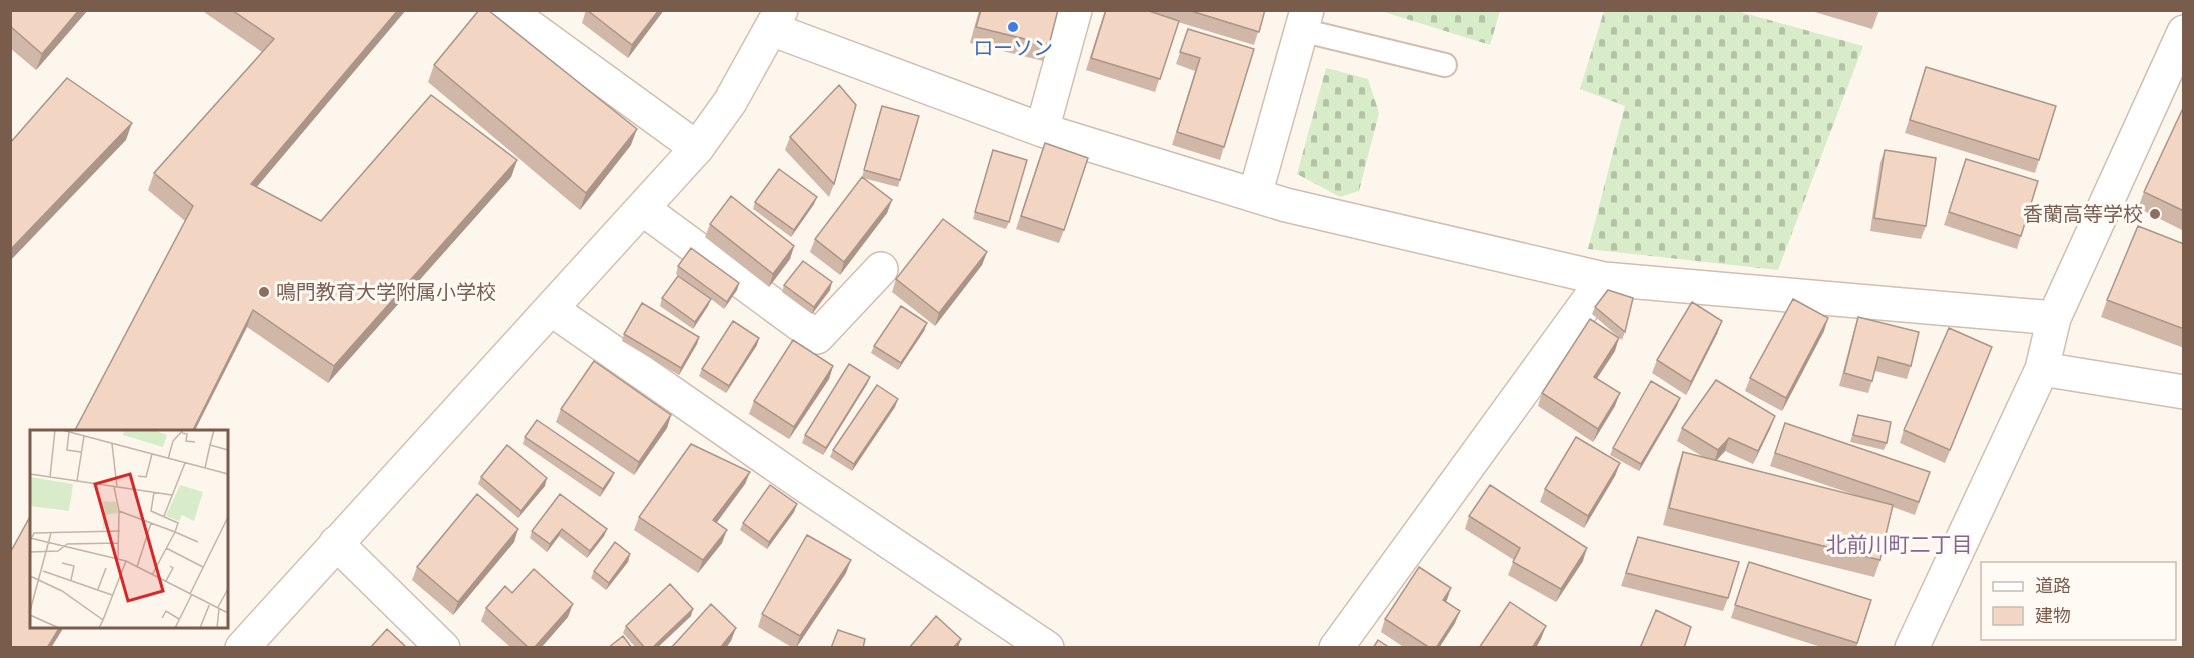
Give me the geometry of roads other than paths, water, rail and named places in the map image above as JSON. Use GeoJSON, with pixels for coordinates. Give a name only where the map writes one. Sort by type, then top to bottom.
{"type":"FeatureCollection","features":[{"type":"Feature","properties":{"kind":"street"},"geometry":{"type":"LineString","coordinates":[[507,10],[697,148]]}},
{"type":"Feature","properties":{"kind":"street"},"geometry":{"type":"LineString","coordinates":[[1042,130],[1075,10]]}},
{"type":"Feature","properties":{"kind":"street"},"geometry":{"type":"LineString","coordinates":[[242,648],[697,148],[730,102],[776,20],[1042,130],[1286,205],[1604,279],[2054,318]]}},
{"type":"Feature","properties":{"kind":"street"},"geometry":{"type":"LineString","coordinates":[[1255,195],[1304,20]]}},
{"type":"Feature","properties":{"kind":"street"},"geometry":{"type":"LineString","coordinates":[[1912,648],[2042,369],[2054,318],[2184,32]]}},
{"type":"Feature","properties":{"kind":"street"},"geometry":{"type":"LineString","coordinates":[[643,209],[817,337],[881,269]]}},
{"type":"Feature","properties":{"kind":"street"},"geometry":{"type":"LineString","coordinates":[[1336,648],[1604,279]]}},
{"type":"Feature","properties":{"kind":"street"},"geometry":{"type":"LineString","coordinates":[[551,309],[800,482],[1047,648]]}},
{"type":"Feature","properties":{"kind":"street"},"geometry":{"type":"LineString","coordinates":[[2042,369],[2184,392]]}},
{"type":"Feature","properties":{"kind":"street"},"geometry":{"type":"LineString","coordinates":[[336,543],[443,648]]}},
{"type":"Feature","properties":{"kind":"lane"},"geometry":{"type":"LineString","coordinates":[[1304,20],[1445,65]]}},
{"type":"Feature","properties":{"kind":"place","name":"ローソン"},"geometry":{"type":"Point","coordinates":[1013,27]}},
{"type":"Feature","properties":{"kind":"place","name":"香蘭高等学校"},"geometry":{"type":"Point","coordinates":[2155,214]}},
{"type":"Feature","properties":{"kind":"place","name":"鳴門教育大学附属小学校"},"geometry":{"type":"Point","coordinates":[264,292]}},
{"type":"Feature","properties":{"kind":"district","name":"北前川町二丁目"},"geometry":{"type":"Point","coordinates":[1899,545]}}]}
